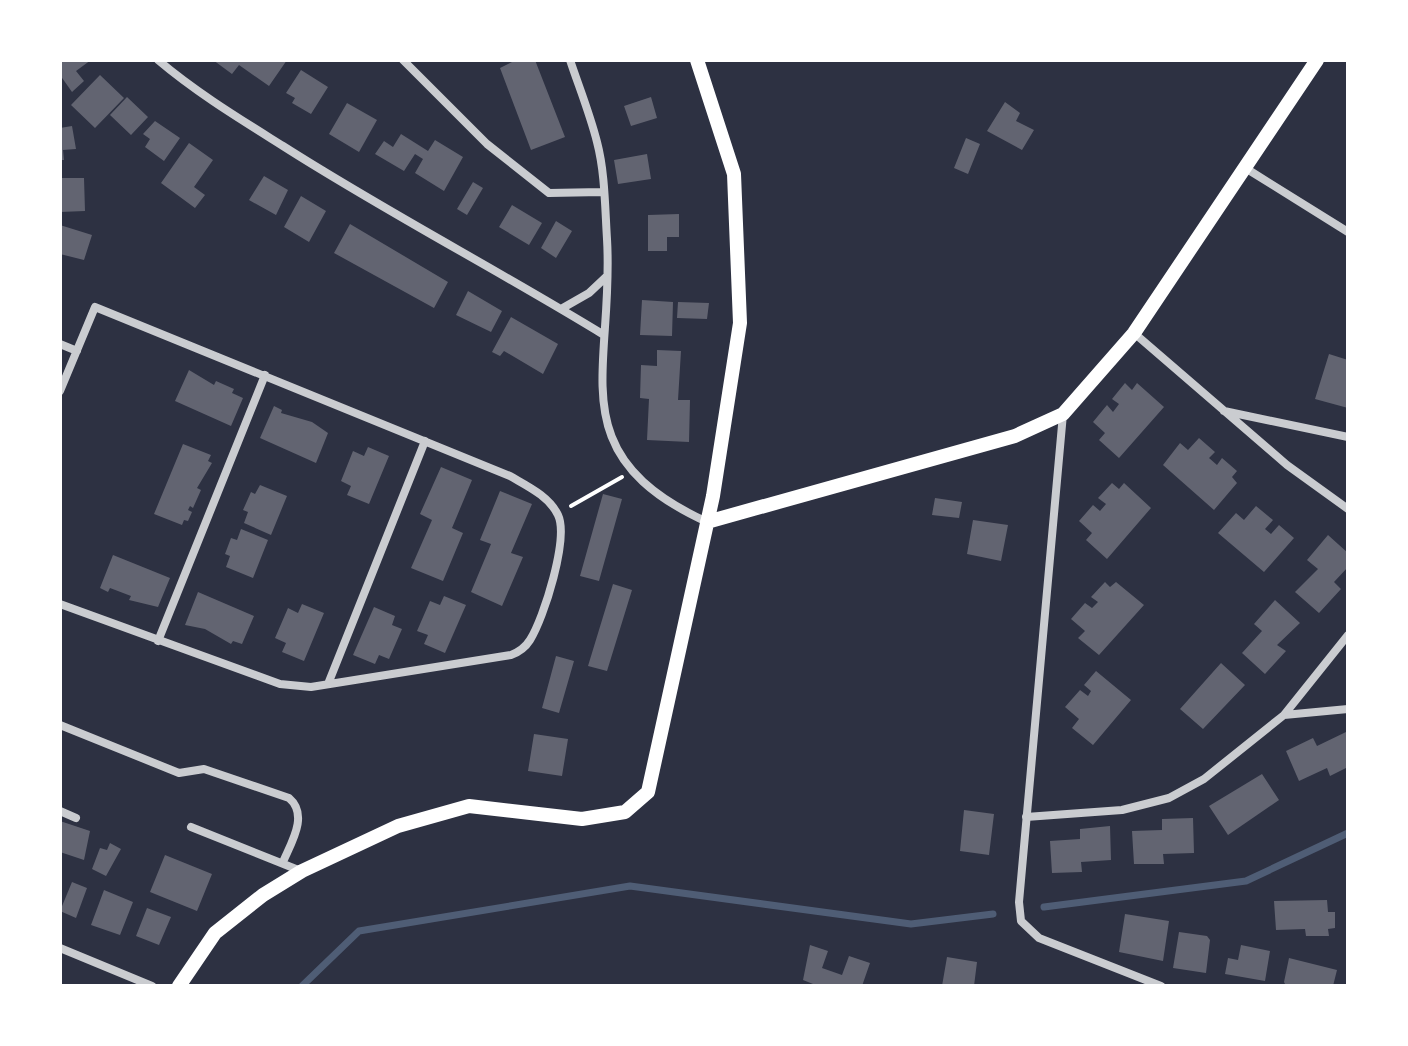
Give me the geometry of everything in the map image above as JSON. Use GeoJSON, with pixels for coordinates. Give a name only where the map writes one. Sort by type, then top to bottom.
{"type":"FeatureCollection","features":[{"type":"Feature","properties":{"kind":"main road"},"geometry":{"type":"LineString","coordinates":[[179,986],[215,933],[263,895],[302,871],[398,826],[469,806],[582,819],[625,812],[648,792],[707,522],[740,323],[734,174],[697,60]]}},
{"type":"Feature","properties":{"kind":"main road"},"geometry":{"type":"LineString","coordinates":[[707,522],[1015,436],[1063,414],[1134,333],[1247,169],[1317,60]]}},
{"type":"Feature","properties":{"kind":"street"},"geometry":{"type":"LineString","coordinates":[[158,60],[191,88],[341,183],[604,335]]}},
{"type":"Feature","properties":{"kind":"street"},"geometry":{"type":"LineString","coordinates":[[403,60],[487,144],[549,193],[602,192]]}},
{"type":"Feature","properties":{"kind":"street"},"geometry":{"type":"LineString","coordinates":[[570,60],[598,144],[606,277],[604,412],[612,444],[631,472],[674,507],[707,522]]}},
{"type":"Feature","properties":{"kind":"street"},"geometry":{"type":"LineString","coordinates":[[1247,169],[1348,232]]}},
{"type":"Feature","properties":{"kind":"street"},"geometry":{"type":"LineString","coordinates":[[561,309],[589,293],[606,277]]}},
{"type":"Feature","properties":{"kind":"street"},"geometry":{"type":"LineString","coordinates":[[60,391],[95,307],[510,476],[535,490],[557,513],[563,533],[544,610],[535,632],[521,651],[328,684],[295,688],[60,604]]}},
{"type":"Feature","properties":{"kind":"street"},"geometry":{"type":"LineString","coordinates":[[1134,333],[1287,465],[1348,509]]}},
{"type":"Feature","properties":{"kind":"street"},"geometry":{"type":"LineString","coordinates":[[60,344],[77,351]]}},
{"type":"Feature","properties":{"kind":"street"},"geometry":{"type":"LineString","coordinates":[[158,641],[265,375]]}},
{"type":"Feature","properties":{"kind":"street"},"geometry":{"type":"LineString","coordinates":[[1222,410],[1348,437]]}},
{"type":"Feature","properties":{"kind":"street"},"geometry":{"type":"LineString","coordinates":[[1063,414],[1026,817],[1019,902],[1021,921],[1039,938],[1161,986]]}},
{"type":"Feature","properties":{"kind":"street"},"geometry":{"type":"LineString","coordinates":[[328,684],[425,441]]}},
{"type":"Feature","properties":{"kind":"street"},"geometry":{"type":"LineString","coordinates":[[1026,817],[1122,810],[1169,798],[1204,779],[1284,715],[1348,635]]}},
{"type":"Feature","properties":{"kind":"street"},"geometry":{"type":"LineString","coordinates":[[1284,715],[1348,709]]}},
{"type":"Feature","properties":{"kind":"street"},"geometry":{"type":"LineString","coordinates":[[60,725],[179,773],[204,769],[289,798],[297,806],[298,823],[283,862]]}},
{"type":"Feature","properties":{"kind":"street"},"geometry":{"type":"LineString","coordinates":[[60,811],[76,818]]}},
{"type":"Feature","properties":{"kind":"street"},"geometry":{"type":"LineString","coordinates":[[191,827],[302,871]]}},
{"type":"Feature","properties":{"kind":"street"},"geometry":{"type":"LineString","coordinates":[[60,948],[152,986]]}},
{"type":"Feature","properties":{"kind":"path"},"geometry":{"type":"LineString","coordinates":[[557,513],[631,472]]}},
{"type":"Feature","properties":{"kind":"building"},"geometry":{"type":"Polygon","coordinates":[[[60,60],[91,60],[76,71],[84,81],[72,92],[60,75],[60,60]]]}},
{"type":"Feature","properties":{"kind":"building"},"geometry":{"type":"Polygon","coordinates":[[[213,60],[287,60],[269,86],[239,65],[232,74],[213,60]]]}},
{"type":"Feature","properties":{"kind":"building"},"geometry":{"type":"Polygon","coordinates":[[[516,60],[535,60],[565,137],[531,150],[500,68],[516,60]]]}},
{"type":"Feature","properties":{"kind":"building"},"geometry":{"type":"Polygon","coordinates":[[[301,70],[328,87],[311,114],[292,103],[295,98],[286,93],[301,70]]]}},
{"type":"Feature","properties":{"kind":"building"},"geometry":{"type":"Polygon","coordinates":[[[100,75],[124,98],[95,128],[71,105],[100,75]]]}},
{"type":"Feature","properties":{"kind":"building"},"geometry":{"type":"Polygon","coordinates":[[[127,97],[148,117],[131,135],[110,115],[127,97]]]}},
{"type":"Feature","properties":{"kind":"building"},"geometry":{"type":"Polygon","coordinates":[[[651,97],[657,118],[631,126],[624,106],[651,97]]]}},
{"type":"Feature","properties":{"kind":"building"},"geometry":{"type":"Polygon","coordinates":[[[1005,102],[1020,113],[1016,121],[1034,130],[1022,150],[987,131],[1005,102]]]}},
{"type":"Feature","properties":{"kind":"building"},"geometry":{"type":"Polygon","coordinates":[[[347,103],[377,120],[359,152],[329,134],[347,103]]]}},
{"type":"Feature","properties":{"kind":"building"},"geometry":{"type":"Polygon","coordinates":[[[155,121],[180,138],[164,161],[145,147],[150,139],[143,134],[155,121]]]}},
{"type":"Feature","properties":{"kind":"building"},"geometry":{"type":"Polygon","coordinates":[[[72,126],[76,149],[63,150],[64,160],[60,160],[60,128],[72,126]]]}},
{"type":"Feature","properties":{"kind":"building"},"geometry":{"type":"Polygon","coordinates":[[[401,134],[428,151],[435,140],[463,157],[444,191],[415,173],[423,159],[415,154],[404,171],[375,154],[384,141],[393,147],[401,134]]]}},
{"type":"Feature","properties":{"kind":"building"},"geometry":{"type":"Polygon","coordinates":[[[966,138],[980,144],[968,174],[954,168],[966,138]]]}},
{"type":"Feature","properties":{"kind":"building"},"geometry":{"type":"Polygon","coordinates":[[[189,143],[213,160],[194,187],[205,195],[195,208],[161,183],[189,143]]]}},
{"type":"Feature","properties":{"kind":"building"},"geometry":{"type":"Polygon","coordinates":[[[647,154],[651,179],[618,184],[614,160],[647,154]]]}},
{"type":"Feature","properties":{"kind":"building"},"geometry":{"type":"Polygon","coordinates":[[[264,176],[288,190],[276,215],[249,200],[264,176]]]}},
{"type":"Feature","properties":{"kind":"building"},"geometry":{"type":"Polygon","coordinates":[[[60,178],[84,178],[85,211],[60,212],[60,178]]]}},
{"type":"Feature","properties":{"kind":"building"},"geometry":{"type":"Polygon","coordinates":[[[473,182],[483,188],[467,215],[457,209],[473,182]]]}},
{"type":"Feature","properties":{"kind":"building"},"geometry":{"type":"Polygon","coordinates":[[[301,196],[326,211],[309,242],[284,227],[301,196]]]}},
{"type":"Feature","properties":{"kind":"building"},"geometry":{"type":"Polygon","coordinates":[[[512,205],[542,223],[529,245],[499,227],[512,205]]]}},
{"type":"Feature","properties":{"kind":"building"},"geometry":{"type":"Polygon","coordinates":[[[679,214],[679,237],[667,237],[667,251],[648,251],[648,215],[679,214]]]}},
{"type":"Feature","properties":{"kind":"building"},"geometry":{"type":"Polygon","coordinates":[[[556,221],[572,231],[556,258],[541,248],[556,221]]]}},
{"type":"Feature","properties":{"kind":"building"},"geometry":{"type":"Polygon","coordinates":[[[350,224],[448,282],[434,308],[334,253],[350,224]]]}},
{"type":"Feature","properties":{"kind":"building"},"geometry":{"type":"Polygon","coordinates":[[[60,225],[92,235],[84,260],[60,254],[60,225]]]}},
{"type":"Feature","properties":{"kind":"building"},"geometry":{"type":"Polygon","coordinates":[[[468,291],[502,311],[491,332],[456,315],[468,291]]]}},
{"type":"Feature","properties":{"kind":"building"},"geometry":{"type":"Polygon","coordinates":[[[642,300],[673,302],[672,336],[640,335],[642,300]]]}},
{"type":"Feature","properties":{"kind":"building"},"geometry":{"type":"Polygon","coordinates":[[[678,302],[709,303],[707,319],[677,318],[678,302]]]}},
{"type":"Feature","properties":{"kind":"building"},"geometry":{"type":"Polygon","coordinates":[[[511,317],[558,344],[543,374],[504,351],[500,356],[492,352],[511,317]]]}},
{"type":"Feature","properties":{"kind":"building"},"geometry":{"type":"Polygon","coordinates":[[[657,350],[681,351],[678,400],[690,400],[689,442],[647,440],[649,399],[640,398],[641,365],[657,366],[657,350]]]}},
{"type":"Feature","properties":{"kind":"building"},"geometry":{"type":"Polygon","coordinates":[[[1329,354],[1348,360],[1348,408],[1315,399],[1329,354]]]}},
{"type":"Feature","properties":{"kind":"building"},"geometry":{"type":"Polygon","coordinates":[[[189,370],[214,385],[216,381],[234,389],[232,393],[243,398],[231,426],[175,401],[189,370]]]}},
{"type":"Feature","properties":{"kind":"building"},"geometry":{"type":"Polygon","coordinates":[[[1125,383],[1132,390],[1137,383],[1164,407],[1119,458],[1099,440],[1105,433],[1093,422],[1107,405],[1113,412],[1119,404],[1112,399],[1125,383]]]}},
{"type":"Feature","properties":{"kind":"building"},"geometry":{"type":"Polygon","coordinates":[[[274,406],[282,410],[281,413],[312,422],[328,433],[316,463],[260,438],[274,406]]]}},
{"type":"Feature","properties":{"kind":"building"},"geometry":{"type":"Polygon","coordinates":[[[1199,438],[1215,452],[1209,458],[1217,465],[1222,458],[1237,471],[1232,477],[1237,483],[1214,510],[1163,465],[1180,443],[1188,450],[1199,438]]]}},
{"type":"Feature","properties":{"kind":"building"},"geometry":{"type":"Polygon","coordinates":[[[183,444],[211,455],[208,461],[212,463],[197,488],[201,490],[193,508],[190,506],[188,510],[192,512],[188,521],[184,520],[182,525],[154,514],[183,444]]]}},
{"type":"Feature","properties":{"kind":"building"},"geometry":{"type":"Polygon","coordinates":[[[368,447],[389,456],[369,504],[347,495],[351,486],[341,481],[353,451],[364,456],[368,447]]]}},
{"type":"Feature","properties":{"kind":"building"},"geometry":{"type":"Polygon","coordinates":[[[441,467],[472,480],[452,528],[463,533],[443,581],[411,568],[432,520],[420,514],[441,467]]]}},
{"type":"Feature","properties":{"kind":"building"},"geometry":{"type":"Polygon","coordinates":[[[1112,483],[1119,489],[1124,483],[1151,508],[1107,559],[1086,540],[1092,533],[1079,521],[1093,505],[1100,511],[1106,504],[1098,498],[1112,483]]]}},
{"type":"Feature","properties":{"kind":"building"},"geometry":{"type":"Polygon","coordinates":[[[260,485],[287,496],[271,535],[244,523],[248,512],[243,510],[251,492],[255,494],[260,485]]]}},
{"type":"Feature","properties":{"kind":"building"},"geometry":{"type":"Polygon","coordinates":[[[500,491],[532,504],[511,553],[523,557],[502,606],[471,592],[491,544],[480,540],[500,491]]]}},
{"type":"Feature","properties":{"kind":"building"},"geometry":{"type":"Polygon","coordinates":[[[603,494],[622,499],[599,581],[580,576],[603,494]]]}},
{"type":"Feature","properties":{"kind":"building"},"geometry":{"type":"Polygon","coordinates":[[[935,498],[962,502],[959,518],[932,515],[935,498]]]}},
{"type":"Feature","properties":{"kind":"building"},"geometry":{"type":"Polygon","coordinates":[[[1256,506],[1273,520],[1265,529],[1271,534],[1279,525],[1294,538],[1264,572],[1218,533],[1236,513],[1244,520],[1256,506]]]}},
{"type":"Feature","properties":{"kind":"building"},"geometry":{"type":"Polygon","coordinates":[[[973,520],[1008,525],[1001,561],[967,554],[973,520]]]}},
{"type":"Feature","properties":{"kind":"building"},"geometry":{"type":"Polygon","coordinates":[[[241,529],[268,540],[253,578],[226,567],[230,556],[225,554],[231,538],[237,540],[241,529]]]}},
{"type":"Feature","properties":{"kind":"building"},"geometry":{"type":"Polygon","coordinates":[[[1328,535],[1348,553],[1348,567],[1334,582],[1341,589],[1319,613],[1295,592],[1318,569],[1307,560],[1328,535]]]}},
{"type":"Feature","properties":{"kind":"building"},"geometry":{"type":"Polygon","coordinates":[[[113,555],[170,578],[158,607],[129,600],[131,596],[110,588],[108,592],[100,588],[113,555]]]}},
{"type":"Feature","properties":{"kind":"building"},"geometry":{"type":"Polygon","coordinates":[[[1105,582],[1110,587],[1116,582],[1144,605],[1099,655],[1078,638],[1085,631],[1071,619],[1085,603],[1092,608],[1098,602],[1091,597],[1105,582]]]}},
{"type":"Feature","properties":{"kind":"building"},"geometry":{"type":"Polygon","coordinates":[[[613,584],[632,590],[607,671],[588,666],[613,584]]]}},
{"type":"Feature","properties":{"kind":"building"},"geometry":{"type":"Polygon","coordinates":[[[198,592],[254,616],[242,644],[233,641],[231,644],[205,629],[185,625],[198,592]]]}},
{"type":"Feature","properties":{"kind":"building"},"geometry":{"type":"Polygon","coordinates":[[[444,596],[466,605],[445,653],[424,644],[428,635],[417,631],[430,601],[440,605],[444,596]]]}},
{"type":"Feature","properties":{"kind":"building"},"geometry":{"type":"Polygon","coordinates":[[[1275,600],[1300,623],[1277,645],[1286,651],[1265,674],[1242,653],[1262,631],[1254,624],[1275,600]]]}},
{"type":"Feature","properties":{"kind":"building"},"geometry":{"type":"Polygon","coordinates":[[[302,604],[324,613],[304,661],[282,652],[286,643],[275,638],[288,608],[298,613],[302,604]]]}},
{"type":"Feature","properties":{"kind":"building"},"geometry":{"type":"Polygon","coordinates":[[[374,607],[395,616],[392,625],[402,629],[389,659],[379,655],[375,664],[353,655],[374,607]]]}},
{"type":"Feature","properties":{"kind":"building"},"geometry":{"type":"Polygon","coordinates":[[[556,656],[574,661],[559,713],[542,708],[556,656]]]}},
{"type":"Feature","properties":{"kind":"building"},"geometry":{"type":"Polygon","coordinates":[[[1221,663],[1245,685],[1203,729],[1180,709],[1221,663]]]}},
{"type":"Feature","properties":{"kind":"building"},"geometry":{"type":"Polygon","coordinates":[[[1096,671],[1131,700],[1093,745],[1072,728],[1079,719],[1065,707],[1080,690],[1088,696],[1091,691],[1084,685],[1096,671]]]}},
{"type":"Feature","properties":{"kind":"building"},"geometry":{"type":"Polygon","coordinates":[[[1346,732],[1348,767],[1330,776],[1327,768],[1299,781],[1286,751],[1313,738],[1317,746],[1346,732]]]}},
{"type":"Feature","properties":{"kind":"building"},"geometry":{"type":"Polygon","coordinates":[[[534,734],[568,739],[562,776],[528,771],[534,734]]]}},
{"type":"Feature","properties":{"kind":"building"},"geometry":{"type":"Polygon","coordinates":[[[1262,774],[1279,800],[1228,835],[1209,806],[1262,774]]]}},
{"type":"Feature","properties":{"kind":"building"},"geometry":{"type":"Polygon","coordinates":[[[964,810],[994,814],[989,855],[960,851],[964,810]]]}},
{"type":"Feature","properties":{"kind":"building"},"geometry":{"type":"Polygon","coordinates":[[[1193,818],[1194,853],[1163,854],[1164,864],[1134,864],[1132,831],[1162,830],[1162,819],[1193,818]]]}},
{"type":"Feature","properties":{"kind":"building"},"geometry":{"type":"Polygon","coordinates":[[[60,821],[90,831],[84,860],[60,852],[60,821]]]}},
{"type":"Feature","properties":{"kind":"building"},"geometry":{"type":"Polygon","coordinates":[[[1110,826],[1111,860],[1081,862],[1082,872],[1052,873],[1050,841],[1080,839],[1080,829],[1110,826]]]}},
{"type":"Feature","properties":{"kind":"building"},"geometry":{"type":"Polygon","coordinates":[[[110,843],[121,849],[106,876],[92,869],[100,848],[107,850],[110,843]]]}},
{"type":"Feature","properties":{"kind":"building"},"geometry":{"type":"Polygon","coordinates":[[[165,855],[212,874],[197,911],[150,892],[165,855]]]}},
{"type":"Feature","properties":{"kind":"building"},"geometry":{"type":"Polygon","coordinates":[[[72,882],[87,888],[76,918],[60,911],[72,882]]]}},
{"type":"Feature","properties":{"kind":"building"},"geometry":{"type":"Polygon","coordinates":[[[104,890],[133,902],[120,935],[91,925],[104,890]]]}},
{"type":"Feature","properties":{"kind":"building"},"geometry":{"type":"Polygon","coordinates":[[[1327,900],[1328,912],[1335,912],[1335,928],[1328,929],[1329,936],[1306,936],[1305,929],[1276,930],[1274,901],[1327,900]]]}},
{"type":"Feature","properties":{"kind":"building"},"geometry":{"type":"Polygon","coordinates":[[[147,908],[171,917],[159,945],[136,936],[147,908]]]}},
{"type":"Feature","properties":{"kind":"building"},"geometry":{"type":"Polygon","coordinates":[[[1125,914],[1169,921],[1163,961],[1119,952],[1125,914]]]}},
{"type":"Feature","properties":{"kind":"building"},"geometry":{"type":"Polygon","coordinates":[[[1179,932],[1207,936],[1210,940],[1206,973],[1173,968],[1179,932]]]}},
{"type":"Feature","properties":{"kind":"building"},"geometry":{"type":"Polygon","coordinates":[[[810,945],[828,951],[822,968],[842,975],[849,956],[870,963],[862,986],[818,986],[803,980],[810,945]]]}},
{"type":"Feature","properties":{"kind":"building"},"geometry":{"type":"Polygon","coordinates":[[[1241,945],[1270,951],[1265,981],[1225,974],[1228,958],[1238,960],[1241,945]]]}},
{"type":"Feature","properties":{"kind":"building"},"geometry":{"type":"Polygon","coordinates":[[[947,957],[977,962],[974,986],[942,986],[947,957]]]}},
{"type":"Feature","properties":{"kind":"building"},"geometry":{"type":"Polygon","coordinates":[[[1289,958],[1337,970],[1333,986],[1286,986],[1284,982],[1289,958]]]}},
{"type":"Feature","properties":{"kind":"waterway"},"geometry":{"type":"LineString","coordinates":[[1044,907],[1246,881],[1348,833]]}},
{"type":"Feature","properties":{"kind":"waterway"},"geometry":{"type":"LineString","coordinates":[[302,986],[359,931],[630,886],[911,924],[993,914]]}}]}
